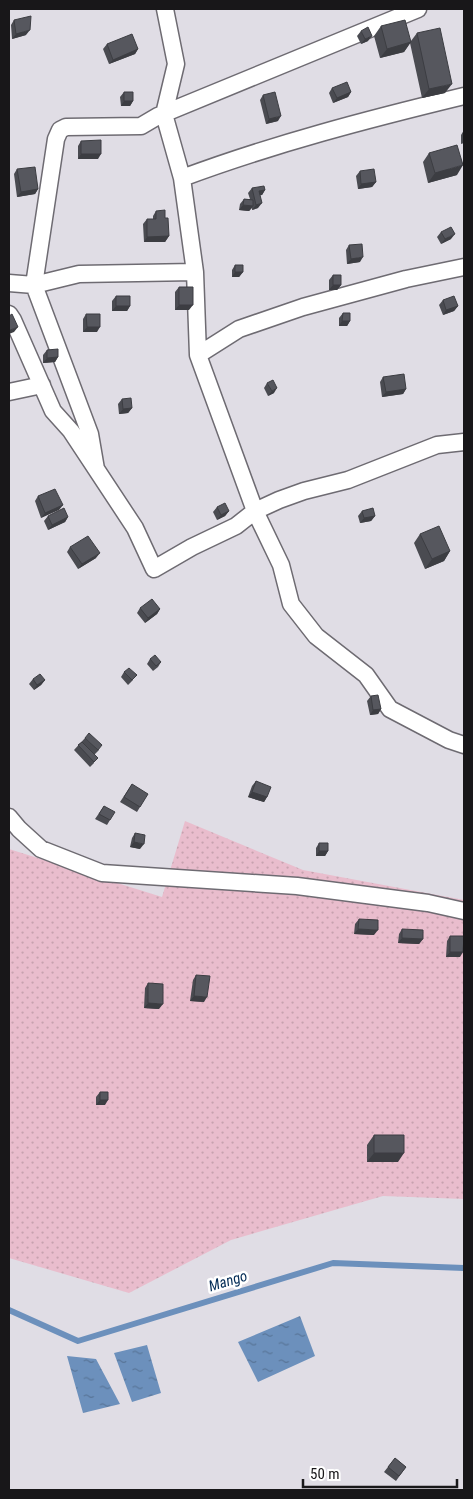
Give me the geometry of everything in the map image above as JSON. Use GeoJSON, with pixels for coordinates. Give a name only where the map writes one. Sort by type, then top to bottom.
{"type":"FeatureCollection","features":[{"type":"Feature","properties":{"kind":"street"},"geometry":{"type":"LineString","coordinates":[[165,9],[176,64],[164,114],[182,178],[195,272],[198,355],[255,511],[281,565],[291,604],[316,636],[366,675],[390,709],[449,740],[464,744]]}},
{"type":"Feature","properties":{"kind":"street"},"geometry":{"type":"LineString","coordinates":[[96,469],[90,434],[34,285],[56,139],[60,130],[66,126],[141,126],[158,116],[418,9]]}},
{"type":"Feature","properties":{"kind":"street"},"geometry":{"type":"LineString","coordinates":[[182,178],[224,162],[309,136],[459,101]]}},
{"type":"Feature","properties":{"kind":"street"},"geometry":{"type":"LineString","coordinates":[[198,355],[239,329],[303,307],[464,267]]}},
{"type":"Feature","properties":{"kind":"street"},"geometry":{"type":"LineString","coordinates":[[9,283],[34,285],[79,274],[195,272]]}},
{"type":"Feature","properties":{"kind":"street"},"geometry":{"type":"LineString","coordinates":[[9,314],[53,411],[71,431],[135,528],[154,569],[192,547],[236,526],[255,511],[287,497],[348,480],[437,445],[464,442]]}},
{"type":"Feature","properties":{"kind":"street"},"geometry":{"type":"LineString","coordinates":[[9,392],[42,385]]}},
{"type":"Feature","properties":{"kind":"street"},"geometry":{"type":"LineString","coordinates":[[9,817],[41,849],[102,873],[297,886],[428,903],[464,911]]}},
{"type":"Feature","properties":{"kind":"shaded area"},"geometry":{"type":"Polygon","coordinates":[[[185,821],[303,870],[464,900],[464,1199],[383,1196],[231,1240],[129,1293],[9,1258],[9,849],[162,897],[185,821]]]}},
{"type":"Feature","properties":{"kind":"water"},"geometry":{"type":"Polygon","coordinates":[[[300,1316],[315,1356],[258,1382],[238,1342],[300,1316]]]}},
{"type":"Feature","properties":{"kind":"water"},"geometry":{"type":"Polygon","coordinates":[[[147,1345],[161,1393],[132,1402],[114,1353],[147,1345]]]}},
{"type":"Feature","properties":{"kind":"water"},"geometry":{"type":"Polygon","coordinates":[[[67,1356],[96,1359],[120,1404],[83,1413],[67,1356]]]}},
{"type":"Feature","properties":{"kind":"building"},"geometry":{"type":"Polygon","coordinates":[[[31,16],[30,30],[16,34],[14,20],[31,16]]]}},
{"type":"Feature","properties":{"kind":"building"},"geometry":{"type":"Polygon","coordinates":[[[405,20],[411,42],[387,49],[381,26],[405,20]]]}},
{"type":"Feature","properties":{"kind":"building"},"geometry":{"type":"Polygon","coordinates":[[[368,27],[372,36],[365,39],[361,31],[368,27]]]}},
{"type":"Feature","properties":{"kind":"building"},"geometry":{"type":"Polygon","coordinates":[[[440,28],[452,84],[429,89],[417,33],[440,28]]]}},
{"type":"Feature","properties":{"kind":"building"},"geometry":{"type":"Polygon","coordinates":[[[132,34],[138,49],[113,60],[107,44],[132,34]]]}},
{"type":"Feature","properties":{"kind":"building"},"geometry":{"type":"Polygon","coordinates":[[[347,82],[351,92],[337,98],[332,88],[347,82]]]}},
{"type":"Feature","properties":{"kind":"building"},"geometry":{"type":"Polygon","coordinates":[[[124,92],[133,92],[133,101],[124,101],[124,92]]]}},
{"type":"Feature","properties":{"kind":"building"},"geometry":{"type":"Polygon","coordinates":[[[275,92],[281,116],[269,119],[263,95],[275,92]]]}},
{"type":"Feature","properties":{"kind":"building"},"geometry":{"type":"Polygon","coordinates":[[[101,140],[101,154],[81,154],[81,141],[101,140]]]}},
{"type":"Feature","properties":{"kind":"building"},"geometry":{"type":"Polygon","coordinates":[[[457,145],[463,165],[435,173],[429,153],[457,145]]]}},
{"type":"Feature","properties":{"kind":"building"},"geometry":{"type":"Polygon","coordinates":[[[35,167],[38,189],[21,192],[17,169],[35,167]]]}},
{"type":"Feature","properties":{"kind":"building"},"geometry":{"type":"Polygon","coordinates":[[[374,169],[376,182],[361,184],[360,171],[374,169]]]}},
{"type":"Feature","properties":{"kind":"building"},"geometry":{"type":"Polygon","coordinates":[[[264,186],[265,190],[259,191],[262,203],[256,205],[252,188],[264,186]]]}},
{"type":"Feature","properties":{"kind":"building"},"geometry":{"type":"Polygon","coordinates":[[[244,199],[253,200],[253,206],[243,205],[244,199]]]}},
{"type":"Feature","properties":{"kind":"building"},"geometry":{"type":"Polygon","coordinates":[[[165,210],[165,218],[168,218],[169,236],[147,237],[147,219],[156,219],[156,211],[165,210]]]}},
{"type":"Feature","properties":{"kind":"building"},"geometry":{"type":"Polygon","coordinates":[[[451,227],[455,234],[445,239],[441,232],[451,227]]]}},
{"type":"Feature","properties":{"kind":"building"},"geometry":{"type":"Polygon","coordinates":[[[362,244],[363,257],[351,259],[349,245],[362,244]]]}},
{"type":"Feature","properties":{"kind":"building"},"geometry":{"type":"Polygon","coordinates":[[[235,265],[243,265],[243,272],[235,272],[235,265]]]}},
{"type":"Feature","properties":{"kind":"building"},"geometry":{"type":"Polygon","coordinates":[[[333,275],[341,275],[341,285],[333,285],[333,275]]]}},
{"type":"Feature","properties":{"kind":"building"},"geometry":{"type":"Polygon","coordinates":[[[179,287],[193,287],[193,305],[179,305],[179,287]]]}},
{"type":"Feature","properties":{"kind":"building"},"geometry":{"type":"Polygon","coordinates":[[[116,296],[130,296],[130,306],[116,306],[116,296]]]}},
{"type":"Feature","properties":{"kind":"building"},"geometry":{"type":"Polygon","coordinates":[[[454,296],[458,306],[446,310],[443,300],[454,296]]]}},
{"type":"Feature","properties":{"kind":"building"},"geometry":{"type":"Polygon","coordinates":[[[343,313],[350,313],[350,321],[342,321],[343,313]]]}},
{"type":"Feature","properties":{"kind":"building"},"geometry":{"type":"Polygon","coordinates":[[[12,314],[18,327],[10,330],[9,316],[12,314]]]}},
{"type":"Feature","properties":{"kind":"building"},"geometry":{"type":"Polygon","coordinates":[[[86,314],[100,314],[100,327],[87,327],[86,314]]]}},
{"type":"Feature","properties":{"kind":"building"},"geometry":{"type":"Polygon","coordinates":[[[58,349],[58,357],[47,358],[47,350],[58,349]]]}},
{"type":"Feature","properties":{"kind":"building"},"geometry":{"type":"Polygon","coordinates":[[[404,374],[406,389],[386,392],[383,377],[404,374]]]}},
{"type":"Feature","properties":{"kind":"building"},"geometry":{"type":"Polygon","coordinates":[[[273,380],[277,388],[272,391],[267,383],[273,380]]]}},
{"type":"Feature","properties":{"kind":"building"},"geometry":{"type":"Polygon","coordinates":[[[131,398],[132,408],[123,409],[122,399],[131,398]]]}},
{"type":"Feature","properties":{"kind":"building"},"geometry":{"type":"Polygon","coordinates":[[[55,489],[63,505],[45,513],[38,496],[55,489]]]}},
{"type":"Feature","properties":{"kind":"building"},"geometry":{"type":"Polygon","coordinates":[[[225,503],[229,511],[221,515],[217,507],[225,503]]]}},
{"type":"Feature","properties":{"kind":"building"},"geometry":{"type":"Polygon","coordinates":[[[64,508],[68,517],[52,525],[48,516],[64,508]]]}},
{"type":"Feature","properties":{"kind":"building"},"geometry":{"type":"Polygon","coordinates":[[[373,508],[375,516],[364,518],[362,511],[373,508]]]}},
{"type":"Feature","properties":{"kind":"building"},"geometry":{"type":"Polygon","coordinates":[[[439,526],[450,551],[432,559],[420,534],[439,526]]]}},
{"type":"Feature","properties":{"kind":"building"},"geometry":{"type":"Polygon","coordinates":[[[88,536],[100,553],[82,564],[70,547],[88,536]]]}},
{"type":"Feature","properties":{"kind":"building"},"geometry":{"type":"Polygon","coordinates":[[[152,599],[160,609],[148,618],[140,608],[152,599]]]}},
{"type":"Feature","properties":{"kind":"building"},"geometry":{"type":"Polygon","coordinates":[[[155,655],[161,662],[156,666],[150,659],[155,655]]]}},
{"type":"Feature","properties":{"kind":"building"},"geometry":{"type":"Polygon","coordinates":[[[129,668],[137,675],[132,680],[124,672],[129,668]]]}},
{"type":"Feature","properties":{"kind":"building"},"geometry":{"type":"Polygon","coordinates":[[[40,674],[45,680],[37,685],[33,679],[40,674]]]}},
{"type":"Feature","properties":{"kind":"building"},"geometry":{"type":"Polygon","coordinates":[[[378,695],[381,709],[373,710],[371,696],[378,695]]]}},
{"type":"Feature","properties":{"kind":"building"},"geometry":{"type":"Polygon","coordinates":[[[89,733],[102,745],[98,750],[85,738],[89,733]]]}},
{"type":"Feature","properties":{"kind":"building"},"geometry":{"type":"Polygon","coordinates":[[[82,742],[98,758],[94,762],[78,745],[82,742]]]}},
{"type":"Feature","properties":{"kind":"building"},"geometry":{"type":"Polygon","coordinates":[[[256,781],[271,787],[267,797],[252,792],[256,781]]]}},
{"type":"Feature","properties":{"kind":"building"},"geometry":{"type":"Polygon","coordinates":[[[132,784],[148,794],[140,807],[124,797],[132,784]]]}},
{"type":"Feature","properties":{"kind":"building"},"geometry":{"type":"Polygon","coordinates":[[[104,806],[115,812],[110,820],[99,814],[104,806]]]}},
{"type":"Feature","properties":{"kind":"building"},"geometry":{"type":"Polygon","coordinates":[[[135,833],[145,835],[144,844],[134,842],[135,833]]]}},
{"type":"Feature","properties":{"kind":"building"},"geometry":{"type":"Polygon","coordinates":[[[319,843],[328,843],[328,851],[319,851],[319,843]]]}},
{"type":"Feature","properties":{"kind":"building"},"geometry":{"type":"Polygon","coordinates":[[[359,919],[378,920],[378,930],[358,929],[359,919]]]}},
{"type":"Feature","properties":{"kind":"building"},"geometry":{"type":"Polygon","coordinates":[[[402,929],[423,930],[423,939],[402,938],[402,929]]]}},
{"type":"Feature","properties":{"kind":"building"},"geometry":{"type":"Polygon","coordinates":[[[450,936],[464,936],[463,952],[450,952],[450,936]]]}},
{"type":"Feature","properties":{"kind":"building"},"geometry":{"type":"Polygon","coordinates":[[[196,975],[210,976],[207,997],[194,996],[196,975]]]}},
{"type":"Feature","properties":{"kind":"building"},"geometry":{"type":"Polygon","coordinates":[[[148,983],[163,984],[163,1004],[148,1003],[148,983]]]}},
{"type":"Feature","properties":{"kind":"building"},"geometry":{"type":"Polygon","coordinates":[[[100,1092],[108,1092],[108,1100],[100,1100],[100,1092]]]}},
{"type":"Feature","properties":{"kind":"building"},"geometry":{"type":"Polygon","coordinates":[[[374,1135],[404,1135],[404,1153],[374,1153],[374,1135]]]}},
{"type":"Feature","properties":{"kind":"building"},"geometry":{"type":"Polygon","coordinates":[[[395,1458],[406,1467],[399,1476],[388,1467],[395,1458]]]}},
{"type":"Feature","properties":{"kind":"waterway","name":"Mango"},"geometry":{"type":"LineString","coordinates":[[9,1310],[78,1341],[333,1263],[464,1268]]}}]}
